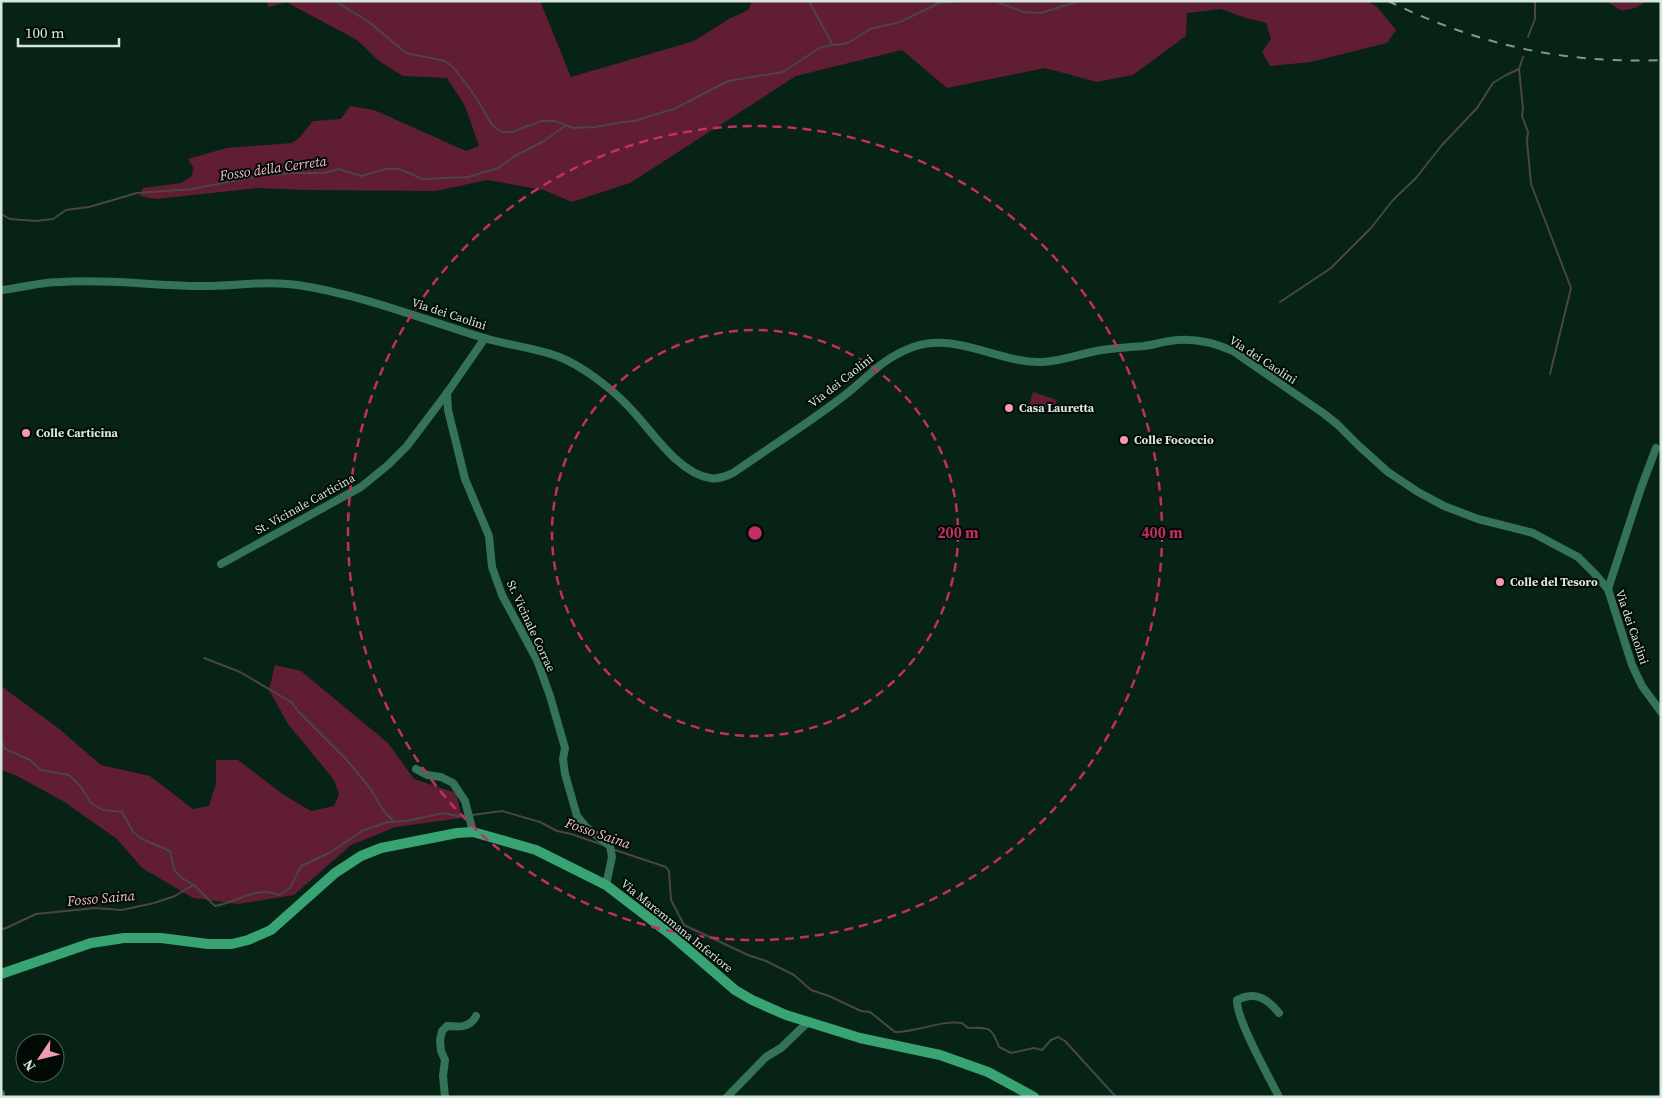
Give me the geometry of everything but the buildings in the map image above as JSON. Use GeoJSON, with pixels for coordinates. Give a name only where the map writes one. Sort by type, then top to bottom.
{"type":"FeatureCollection","features":[{"type":"Feature","properties":{"kind":"main road","name":"Via Maremmana Inferiore"},"geometry":{"type":"LineString","coordinates":[[1,974],[91,943],[124,938],[161,938],[208,944],[232,944],[248,940],[270,930],[335,872],[361,856],[390,846],[473,832],[536,850],[606,885],[670,934],[735,990],[786,1015],[866,1039],[940,1055],[988,1072],[1034,1097]]}},
{"type":"Feature","properties":{"kind":"street","name":"Via dei Caolini"},"geometry":{"type":"LineString","coordinates":[[1,290],[78,281],[197,286],[250,283],[297,285],[388,307],[485,338],[559,356],[599,381],[628,405],[678,461],[694,473],[711,478],[722,478],[733,473],[845,395],[879,365],[917,346],[951,344],[978,349],[1000,356],[1041,362],[1055,361],[1101,350],[1146,346],[1172,340],[1204,341],[1218,344],[1233,351],[1323,413],[1388,472],[1418,492],[1444,506],[1478,519],[1508,525],[1533,533],[1578,557],[1608,589],[1632,665],[1642,686],[1661,712]]}},
{"type":"Feature","properties":{"kind":"street","name":"St. Vicinale Carticina"},"geometry":{"type":"LineString","coordinates":[[221,564],[361,487],[388,466],[407,446],[485,338]]}},
{"type":"Feature","properties":{"kind":"street","name":"St. Vicinale Corrae"},"geometry":{"type":"LineString","coordinates":[[447,393],[448,410],[463,471],[487,530],[495,575],[502,595],[537,660],[550,696],[565,748],[563,760],[565,774],[577,816],[587,828],[610,846],[612,857],[606,885]]}},
{"type":"Feature","properties":{"kind":"street"},"geometry":{"type":"LineString","coordinates":[[1608,589],[1656,448]]}},
{"type":"Feature","properties":{"kind":"street"},"geometry":{"type":"LineString","coordinates":[[416,769],[426,775],[441,777],[453,783],[465,801],[473,832]]}},
{"type":"Feature","properties":{"kind":"street"},"geometry":{"type":"LineString","coordinates":[[1279,1013],[1273,1005],[1258,996],[1250,995],[1237,1000],[1236,1006],[1243,1024],[1279,1097]]}},
{"type":"Feature","properties":{"kind":"street"},"geometry":{"type":"LineString","coordinates":[[445,1097],[443,1076],[445,1060],[441,1051],[440,1040],[442,1031],[447,1026],[464,1027],[472,1023],[476,1016]]}},
{"type":"Feature","properties":{"kind":"street"},"geometry":{"type":"LineString","coordinates":[[727,1097],[766,1057],[781,1048],[808,1022]]}},
{"type":"Feature","properties":{"kind":"shaded area"},"geometry":{"type":"Polygon","coordinates":[[[266,1],[540,1],[571,77],[694,41],[729,19],[748,10],[752,1],[1367,1],[1377,7],[1396,30],[1387,43],[1311,62],[1270,66],[1262,52],[1271,39],[1266,23],[1221,9],[1187,13],[1186,36],[1133,75],[1097,82],[1045,68],[947,88],[902,50],[796,76],[630,183],[572,202],[544,190],[487,180],[436,191],[258,188],[156,199],[140,196],[143,188],[181,183],[192,176],[193,167],[188,159],[226,148],[292,143],[298,139],[313,121],[341,119],[350,106],[374,110],[466,151],[479,146],[465,106],[447,78],[403,76],[379,61],[357,40],[286,2],[269,7],[266,1]]]}},
{"type":"Feature","properties":{"kind":"shaded area"},"geometry":{"type":"Polygon","coordinates":[[[1606,1],[1647,1],[1635,8],[1622,11],[1606,1]]]}},
{"type":"Feature","properties":{"kind":"shaded area"},"geometry":{"type":"Polygon","coordinates":[[[1033,392],[1057,400],[1052,413],[1029,405],[1033,392]]]}},
{"type":"Feature","properties":{"kind":"shaded area"},"geometry":{"type":"Polygon","coordinates":[[[275,665],[301,671],[388,743],[414,779],[456,793],[462,818],[396,827],[351,845],[294,895],[238,904],[193,898],[142,868],[117,839],[63,801],[17,776],[1,770],[1,686],[58,728],[101,765],[150,776],[193,809],[209,806],[216,783],[216,760],[238,760],[284,795],[311,811],[334,806],[339,794],[334,780],[288,724],[269,690],[275,665]]]}},
{"type":"Feature","properties":{"kind":"waterway"},"geometry":{"type":"LineString","coordinates":[[335,1],[369,22],[406,53],[445,61],[454,68],[475,96],[492,125],[502,132],[512,132],[541,121],[555,121],[573,128],[635,121],[676,108],[728,81],[783,72],[821,47],[848,43],[870,29],[900,22],[939,3],[963,1]]}},
{"type":"Feature","properties":{"kind":"waterway"},"geometry":{"type":"LineString","coordinates":[[809,1],[832,44]]}},
{"type":"Feature","properties":{"kind":"waterway"},"geometry":{"type":"LineString","coordinates":[[995,1],[1023,12],[1041,13],[1079,1]]}},
{"type":"Feature","properties":{"kind":"waterway"},"geometry":{"type":"LineString","coordinates":[[1528,37],[1535,19],[1535,1]]}},
{"type":"Feature","properties":{"kind":"waterway"},"geometry":{"type":"LineString","coordinates":[[1523,57],[1519,69],[1522,116],[1528,132],[1527,141],[1531,184],[1571,288],[1550,374]]}},
{"type":"Feature","properties":{"kind":"waterway"},"geometry":{"type":"LineString","coordinates":[[1280,302],[1331,268],[1371,228],[1393,200],[1416,178],[1442,145],[1477,108],[1493,83],[1519,69]]}},
{"type":"Feature","properties":{"kind":"waterway","name":"Fosso della Cerreta"},"geometry":{"type":"LineString","coordinates":[[1,214],[10,219],[36,221],[53,219],[66,210],[89,207],[137,193],[192,189],[258,176],[324,173],[339,169],[361,176],[386,169],[399,169],[423,179],[468,177],[498,168],[515,156],[544,141],[566,125]]}},
{"type":"Feature","properties":{"kind":"waterway"},"geometry":{"type":"LineString","coordinates":[[204,658],[240,672],[291,702],[346,759],[370,788],[383,810],[393,821]]}},
{"type":"Feature","properties":{"kind":"waterway","name":"Fosso Saina"},"geometry":{"type":"LineString","coordinates":[[1,739],[5,749],[30,760],[41,770],[69,775],[81,787],[91,803],[103,810],[122,812],[133,832],[142,839],[170,851],[174,869],[180,877],[194,885],[215,906],[255,893],[271,892],[279,895],[290,888],[301,866],[331,852],[362,831],[388,822],[406,821],[444,813],[457,816],[467,815]]}},
{"type":"Feature","properties":{"kind":"waterway","name":"Fosso Saina"},"geometry":{"type":"LineString","coordinates":[[472,815],[502,811],[540,822],[557,831],[606,846]]}},
{"type":"Feature","properties":{"kind":"waterway","name":"Fosso Saina"},"geometry":{"type":"LineString","coordinates":[[612,849],[666,867],[669,871],[671,900],[684,925],[794,975],[811,990],[861,1011],[870,1012],[895,1032],[945,1023],[962,1023],[968,1028],[985,1028],[989,1030],[994,1035],[999,1047],[1011,1053],[1034,1048],[1042,1050],[1051,1040],[1058,1037],[1065,1041],[1116,1097]]}},
{"type":"Feature","properties":{"kind":"waterway","name":"Fosso Saina"},"geometry":{"type":"LineString","coordinates":[[1,928],[4,929],[36,914],[95,908],[122,910],[154,903],[175,896],[193,885]]}},
{"type":"Feature","properties":{"kind":"railway"},"geometry":{"type":"LineString","coordinates":[[1388,1],[1454,29],[1520,48],[1589,59],[1661,60]]}},
{"type":"Feature","properties":{"kind":"place","name":"Casa Lauretta"},"geometry":{"type":"Point","coordinates":[1009,408]}},
{"type":"Feature","properties":{"kind":"place","name":"Colle Carticina"},"geometry":{"type":"Point","coordinates":[26,433]}},
{"type":"Feature","properties":{"kind":"place","name":"Colle Fococcio"},"geometry":{"type":"Point","coordinates":[1124,440]}},
{"type":"Feature","properties":{"kind":"place","name":"Colle del Tesoro"},"geometry":{"type":"Point","coordinates":[1500,582]}}]}
